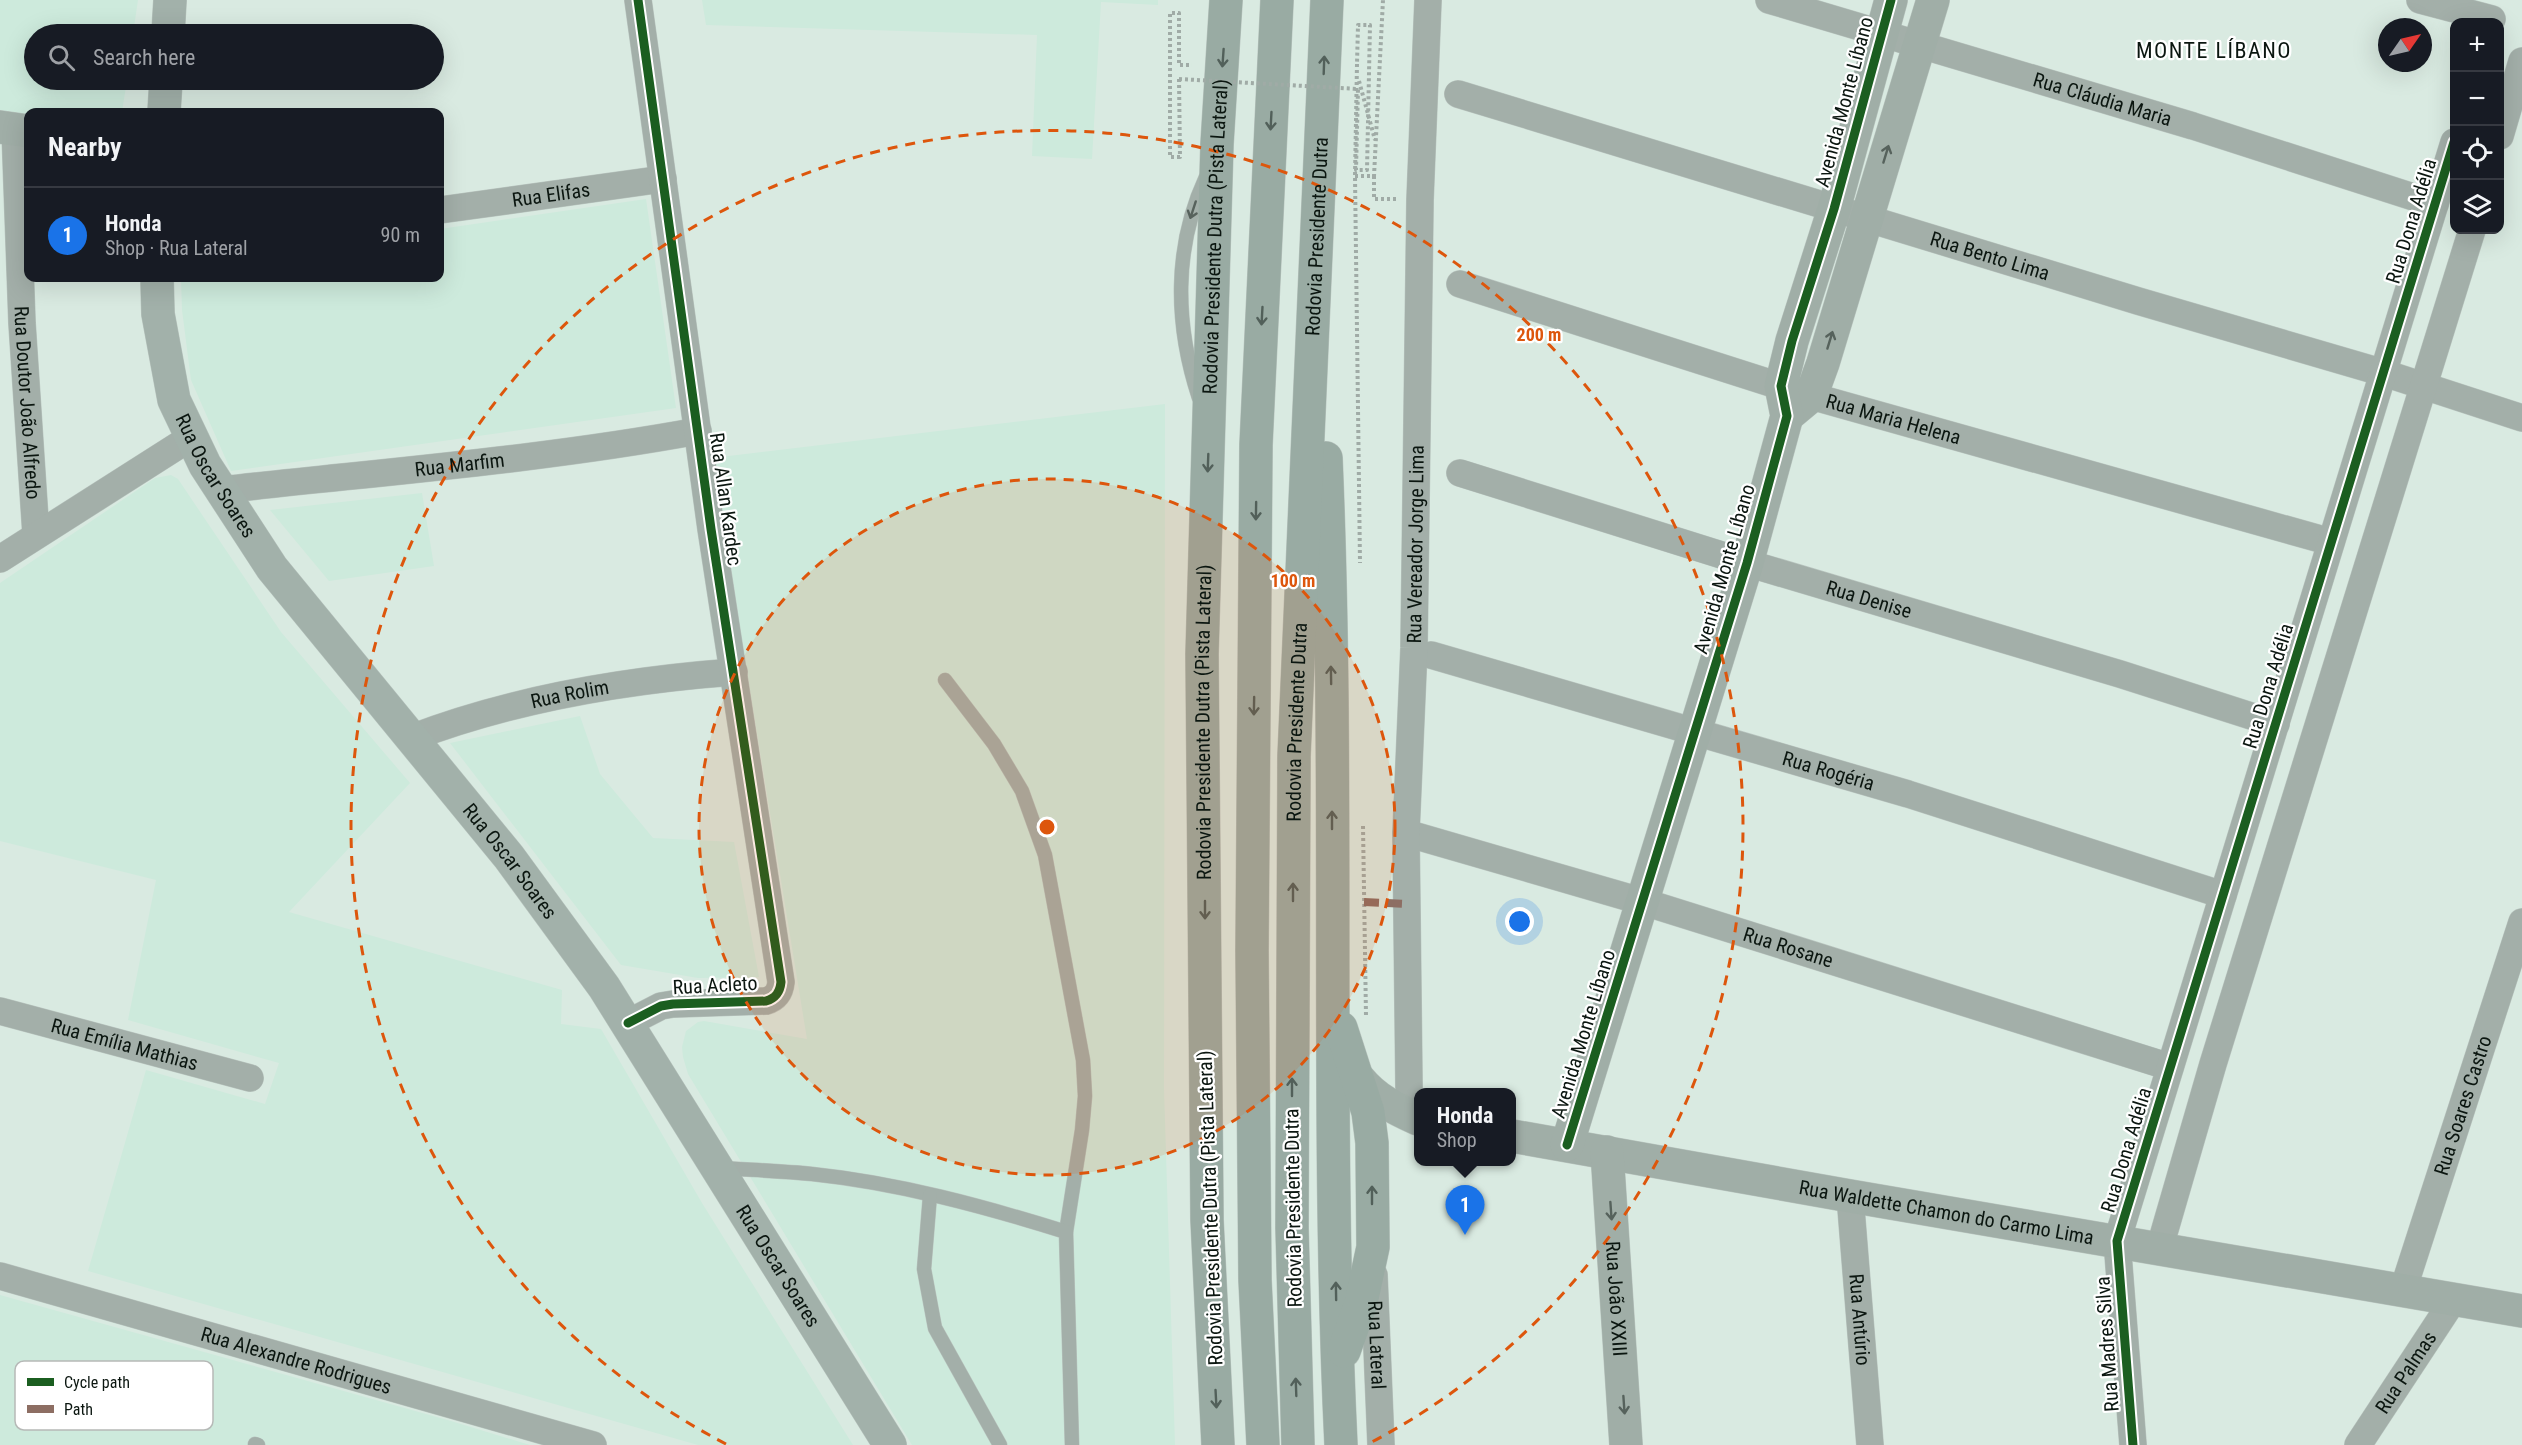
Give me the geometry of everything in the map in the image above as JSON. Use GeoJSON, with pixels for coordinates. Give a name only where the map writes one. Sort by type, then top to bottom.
{"type":"FeatureCollection","features":[{"type":"Feature","properties":{"kind":"highway","name":"Rodovia Presidente Dutra (Pista Lateral)"},"geometry":{"type":"LineString","coordinates":[[1218,1445],[1207,1208],[1203,654],[1217,157],[1226,0]]}},
{"type":"Feature","properties":{"kind":"highway","name":"Rodovia Presidente Dutra"},"geometry":{"type":"LineString","coordinates":[[1263,1445],[1255,1280],[1252,951],[1256,456],[1277,0]]}},
{"type":"Feature","properties":{"kind":"highway","name":"Rodovia Presidente Dutra"},"geometry":{"type":"LineString","coordinates":[[1298,1445],[1292,1228],[1293,756],[1327,0]]}},
{"type":"Feature","properties":{"kind":"highway"},"geometry":{"type":"LineString","coordinates":[[1316,229],[1327,479],[1332,722],[1332,994],[1337,1370],[1341,1445]]}},
{"type":"Feature","properties":{"kind":"highway"},"geometry":{"type":"LineString","coordinates":[[1332,994],[1345,1044],[1359,1079],[1368,1112],[1372,1143],[1372,1247],[1361,1303],[1337,1370]]}},
{"type":"Feature","properties":{"kind":"main road"},"geometry":{"type":"LineString","coordinates":[[169,24],[170,0]]}},
{"type":"Feature","properties":{"kind":"main road"},"geometry":{"type":"LineString","coordinates":[[164,108],[165,90]]}},
{"type":"Feature","properties":{"kind":"main road","name":"Rua Oscar Soares"},"geometry":{"type":"LineString","coordinates":[[157,282],[158,314],[166,367],[174,400],[190,438],[221,490],[272,568],[375,697],[509,857],[628,1023],[890,1445]]}},
{"type":"Feature","properties":{"kind":"street","name":"Rua Allan Kardec"},"geometry":{"type":"LineString","coordinates":[[638,0],[698,431],[781,982],[780,990],[771,999]]}},
{"type":"Feature","properties":{"kind":"street","name":"Rua Vereador Jorge Lima"},"geometry":{"type":"LineString","coordinates":[[1409,1088],[1406,833],[1414,648],[1420,200],[1428,0]]}},
{"type":"Feature","properties":{"kind":"street","name":"Rua Cláudia Maria"},"geometry":{"type":"LineString","coordinates":[[1769,0],[2193,126],[2435,204]]}},
{"type":"Feature","properties":{"kind":"street","name":"Avenida Monte Líbano"},"geometry":{"type":"LineString","coordinates":[[1793,399],[1792,341],[1834,209],[1891,0]]}},
{"type":"Feature","properties":{"kind":"street","name":"Avenida Monte Líbano"},"geometry":{"type":"LineString","coordinates":[[1568,1145],[1747,563],[1793,399],[1866,219],[1933,0]]}},
{"type":"Feature","properties":{"kind":"street"},"geometry":{"type":"LineString","coordinates":[[2420,0],[2494,14]]}},
{"type":"Feature","properties":{"kind":"street"},"geometry":{"type":"LineString","coordinates":[[2502,126],[2522,61]]}},
{"type":"Feature","properties":{"kind":"street","name":"Rua Bento Lima"},"geometry":{"type":"LineString","coordinates":[[1458,94],[1866,219],[2384,373],[2522,418]]}},
{"type":"Feature","properties":{"kind":"street","name":"Rua Doutor João Alfredo"},"geometry":{"type":"LineString","coordinates":[[15,129],[22,323],[36,535]]}},
{"type":"Feature","properties":{"kind":"street","name":"Rua Dona Adélia"},"geometry":{"type":"LineString","coordinates":[[2117,1241],[2450,155]]}},
{"type":"Feature","properties":{"kind":"street","name":"Rua Elifas"},"geometry":{"type":"LineString","coordinates":[[444,209],[663,179]]}},
{"type":"Feature","properties":{"kind":"street"},"geometry":{"type":"LineString","coordinates":[[2159,1250],[2212,1064],[2471,234]]}},
{"type":"Feature","properties":{"kind":"street","name":"Rua Maria Helena"},"geometry":{"type":"LineString","coordinates":[[1460,284],[1793,399],[2331,542]]}},
{"type":"Feature","properties":{"kind":"street","name":"Rua Marfim"},"geometry":{"type":"LineString","coordinates":[[221,490],[487,460],[648,440],[698,431]]}},
{"type":"Feature","properties":{"kind":"street"},"geometry":{"type":"LineString","coordinates":[[0,559],[190,438]]}},
{"type":"Feature","properties":{"kind":"street","name":"Rua Denise"},"geometry":{"type":"LineString","coordinates":[[1460,473],[1747,563],[2109,670],[2276,724]]}},
{"type":"Feature","properties":{"kind":"street","name":"Rua Rogéria"},"geometry":{"type":"LineString","coordinates":[[1431,655],[1908,794],[2223,895]]}},
{"type":"Feature","properties":{"kind":"street","name":"Rua Rolim"},"geometry":{"type":"LineString","coordinates":[[411,738],[457,722],[545,700],[640,683],[734,672]]}},
{"type":"Feature","properties":{"kind":"street","name":"Rua Rosane"},"geometry":{"type":"LineString","coordinates":[[1406,833],[1644,902],[2170,1067]]}},
{"type":"Feature","properties":{"kind":"street","name":"Rua Soares Castro"},"geometry":{"type":"LineString","coordinates":[[2403,1290],[2522,922]]}},
{"type":"Feature","properties":{"kind":"street","name":"Rua Acleto"},"geometry":{"type":"LineString","coordinates":[[628,1023],[661,1006],[700,1001],[751,1003],[771,999]]}},
{"type":"Feature","properties":{"kind":"street","name":"Rua Emília Mathias"},"geometry":{"type":"LineString","coordinates":[[0,1011],[250,1078]]}},
{"type":"Feature","properties":{"kind":"street"},"geometry":{"type":"LineString","coordinates":[[1359,1079],[1378,1098],[1414,1116]]}},
{"type":"Feature","properties":{"kind":"street"},"geometry":{"type":"LineString","coordinates":[[1372,1143],[1382,1129],[1391,1124],[1414,1120]]}},
{"type":"Feature","properties":{"kind":"street","name":"Rua Waldette Chamon do Carmo Lima"},"geometry":{"type":"LineString","coordinates":[[1516,1137],[2159,1250],[2522,1311]]}},
{"type":"Feature","properties":{"kind":"street","name":"Rua João XXIII"},"geometry":{"type":"LineString","coordinates":[[1607,1152],[1626,1445]]}},
{"type":"Feature","properties":{"kind":"street","name":"Rua Antúrio"},"geometry":{"type":"LineString","coordinates":[[1850,1196],[1870,1445]]}},
{"type":"Feature","properties":{"kind":"street","name":"Rua Madres Silva"},"geometry":{"type":"LineString","coordinates":[[2117,1241],[2133,1445]]}},
{"type":"Feature","properties":{"kind":"street","name":"Rua Lateral"},"geometry":{"type":"LineString","coordinates":[[1372,1247],[1381,1445]]}},
{"type":"Feature","properties":{"kind":"street","name":"Rua Alexandre Rodrigues"},"geometry":{"type":"LineString","coordinates":[[0,1276],[593,1445]]}},
{"type":"Feature","properties":{"kind":"street","name":"Rua Palmas"},"geometry":{"type":"LineString","coordinates":[[2358,1445],[2454,1299]]}},
{"type":"Feature","properties":{"kind":"lane"},"geometry":{"type":"LineString","coordinates":[[945,680],[994,744],[1022,791],[1045,855],[1083,1060],[1085,1096],[1082,1130],[1066,1232],[1072,1445]]}},
{"type":"Feature","properties":{"kind":"lane"},"geometry":{"type":"LineString","coordinates":[[718,1168],[812,1174],[930,1195],[995,1210],[1066,1232]]}},
{"type":"Feature","properties":{"kind":"lane"},"geometry":{"type":"LineString","coordinates":[[930,1195],[924,1269],[935,1328],[1000,1445]]}},
{"type":"Feature","properties":{"kind":"path"},"geometry":{"type":"LineString","coordinates":[[1383,0],[1374,199],[1420,200]]}},
{"type":"Feature","properties":{"kind":"path"},"geometry":{"type":"LineString","coordinates":[[1192,65],[1179,65],[1179,14],[1170,13],[1170,157],[1180,157],[1179,79],[1358,89],[1356,170],[1367,170],[1370,26],[1358,25],[1357,64],[1357,74],[1355,176],[1374,176]]}},
{"type":"Feature","properties":{"kind":"path"},"geometry":{"type":"LineString","coordinates":[[1357,74],[1376,145]]}},
{"type":"Feature","properties":{"kind":"shaded area"},"geometry":{"type":"Polygon","coordinates":[[[0,0],[138,0],[134,24],[24,24],[24,90],[125,90],[123,108],[24,108],[24,115],[0,112],[0,0]]]}},
{"type":"Feature","properties":{"kind":"shaded area"},"geometry":{"type":"Polygon","coordinates":[[[702,0],[1158,0],[1158,5],[1101,2],[1092,159],[1032,156],[1037,35],[706,25],[702,0]]]}},
{"type":"Feature","properties":{"kind":"shaded area"},"geometry":{"type":"Polygon","coordinates":[[[646,199],[676,408],[231,471],[191,380],[182,310],[181,282],[444,282],[444,228],[646,199]]]}},
{"type":"Feature","properties":{"kind":"shaded area"},"geometry":{"type":"Polygon","coordinates":[[[1165,404],[1164,1089],[1175,1445],[912,1445],[688,1074],[683,1057],[682,1047],[686,1031],[698,1022],[704,1021],[807,1039],[712,458],[1165,404]]]}},
{"type":"Feature","properties":{"kind":"shaded area"},"geometry":{"type":"Polygon","coordinates":[[[171,475],[178,479],[281,632],[410,783],[289,912],[562,990],[561,1024],[601,1029],[702,1203],[853,1445],[698,1445],[88,1271],[146,1070],[265,1104],[279,1063],[128,1020],[156,880],[0,841],[0,583],[155,478],[171,475]]]}},
{"type":"Feature","properties":{"kind":"shaded area"},"geometry":{"type":"Polygon","coordinates":[[[422,493],[434,566],[329,581],[270,510],[422,493]]]}},
{"type":"Feature","properties":{"kind":"shaded area"},"geometry":{"type":"Polygon","coordinates":[[[580,716],[600,774],[653,838],[734,842],[759,977],[698,978],[621,965],[450,743],[580,716]]]}},
{"type":"Feature","properties":{"kind":"shaded area"},"geometry":{"type":"Polygon","coordinates":[[[0,1295],[530,1445],[0,1445],[0,1295]]]}},
{"type":"Feature","properties":{"kind":"marked path"},"geometry":{"type":"LineString","coordinates":[[1364,902],[1407,904]]}},
{"type":"Feature","properties":{"kind":"cycle path"},"geometry":{"type":"LineString","coordinates":[[628,1023],[661,1006],[673,1004],[766,1001],[777,994],[781,982],[711,529],[638,0]]}},
{"type":"Feature","properties":{"kind":"cycle path"},"geometry":{"type":"LineString","coordinates":[[1567,1145],[1747,563],[1787,416],[1781,386],[1792,341],[1834,209],[1891,0]]}},
{"type":"Feature","properties":{"kind":"cycle path"},"geometry":{"type":"LineString","coordinates":[[2133,1445],[2117,1241],[2450,155]]}},
{"type":"Feature","properties":{"kind":"place","name":"Honda"},"geometry":{"type":"Point","coordinates":[1465,1235]}},
{"type":"Feature","properties":{"kind":"district","name":"MONTE LÍBANO"},"geometry":{"type":"Point","coordinates":[2214,50]}}]}
